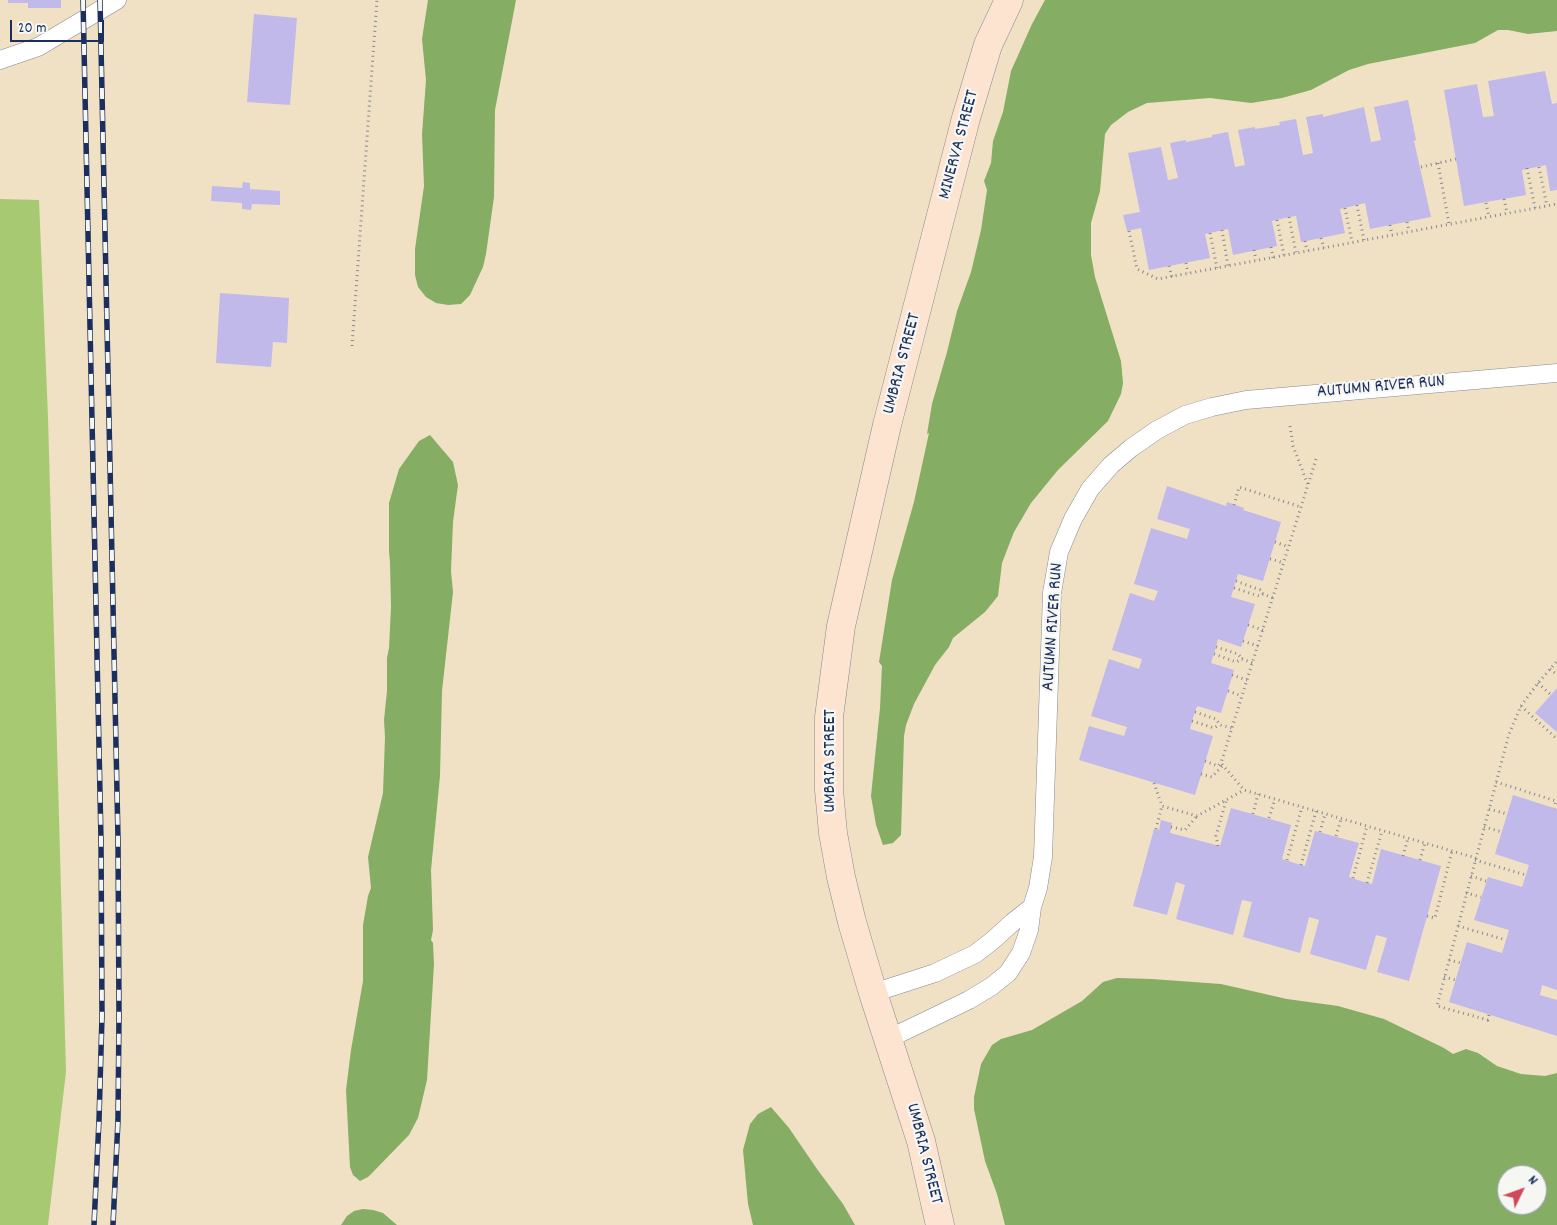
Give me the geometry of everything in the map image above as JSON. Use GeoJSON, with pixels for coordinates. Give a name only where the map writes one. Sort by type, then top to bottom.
{"type":"FeatureCollection","features":[{"type":"Feature","properties":{"kind":"main road","name":"MINERVA STREET"},"geometry":{"type":"LineString","coordinates":[[922,293],[966,118],[988,46],[1009,0]]}},
{"type":"Feature","properties":{"kind":"main road","name":"UMBRIA STREET"},"geometry":{"type":"LineString","coordinates":[[922,293],[887,425],[841,626],[830,717],[829,790],[833,833],[852,922],[873,993],[922,1141],[940,1225]]}},
{"type":"Feature","properties":{"kind":"lane"},"geometry":{"type":"LineString","coordinates":[[0,60],[38,47],[117,0]]}},
{"type":"Feature","properties":{"kind":"lane","name":"AUTUMN RIVER RUN"},"geometry":{"type":"LineString","coordinates":[[888,1039],[969,1000],[992,986],[1008,972],[1021,953],[1029,930],[1043,857],[1052,593],[1059,552],[1073,519],[1090,489],[1111,465],[1130,448],[1156,430],[1185,415],[1212,407],[1246,400],[1557,373]]}},
{"type":"Feature","properties":{"kind":"lane"},"geometry":{"type":"LineString","coordinates":[[873,993],[935,973],[975,954],[992,942],[1032,907]]}},
{"type":"Feature","properties":{"kind":"path"},"geometry":{"type":"LineString","coordinates":[[352,346],[377,0]]}},
{"type":"Feature","properties":{"kind":"path"},"geometry":{"type":"LineString","coordinates":[[1421,166],[1456,159]]}},
{"type":"Feature","properties":{"kind":"path"},"geometry":{"type":"LineString","coordinates":[[1438,163],[1448,224]]}},
{"type":"Feature","properties":{"kind":"path"},"geometry":{"type":"LineString","coordinates":[[1539,167],[1547,206]]}},
{"type":"Feature","properties":{"kind":"path"},"geometry":{"type":"LineString","coordinates":[[1528,168],[1535,208]]}},
{"type":"Feature","properties":{"kind":"path"},"geometry":{"type":"LineString","coordinates":[[1504,199],[1507,214]]}},
{"type":"Feature","properties":{"kind":"path"},"geometry":{"type":"LineString","coordinates":[[1486,203],[1489,217]]}},
{"type":"Feature","properties":{"kind":"path"},"geometry":{"type":"LineString","coordinates":[[1129,231],[1137,269],[1158,279],[1557,204]]}},
{"type":"Feature","properties":{"kind":"path"},"geometry":{"type":"LineString","coordinates":[[1357,205],[1364,240]]}},
{"type":"Feature","properties":{"kind":"path"},"geometry":{"type":"LineString","coordinates":[[1345,208],[1352,242]]}},
{"type":"Feature","properties":{"kind":"path"},"geometry":{"type":"LineString","coordinates":[[1289,217],[1296,253]]}},
{"type":"Feature","properties":{"kind":"path"},"geometry":{"type":"LineString","coordinates":[[1277,220],[1284,255]]}},
{"type":"Feature","properties":{"kind":"path"},"geometry":{"type":"LineString","coordinates":[[1407,222],[1409,232]]}},
{"type":"Feature","properties":{"kind":"path"},"geometry":{"type":"LineString","coordinates":[[1390,225],[1392,235]]}},
{"type":"Feature","properties":{"kind":"path"},"geometry":{"type":"LineString","coordinates":[[1222,230],[1228,266]]}},
{"type":"Feature","properties":{"kind":"path"},"geometry":{"type":"LineString","coordinates":[[1210,233],[1216,268]]}},
{"type":"Feature","properties":{"kind":"path"},"geometry":{"type":"LineString","coordinates":[[1322,238],[1324,248]]}},
{"type":"Feature","properties":{"kind":"path"},"geometry":{"type":"LineString","coordinates":[[1305,241],[1307,251]]}},
{"type":"Feature","properties":{"kind":"path"},"geometry":{"type":"LineString","coordinates":[[1271,247],[1273,258]]}},
{"type":"Feature","properties":{"kind":"path"},"geometry":{"type":"LineString","coordinates":[[1254,250],[1256,260]]}},
{"type":"Feature","properties":{"kind":"path"},"geometry":{"type":"LineString","coordinates":[[1186,263],[1188,273]]}},
{"type":"Feature","properties":{"kind":"path"},"geometry":{"type":"LineString","coordinates":[[1169,266],[1172,277]]}},
{"type":"Feature","properties":{"kind":"path"},"geometry":{"type":"LineString","coordinates":[[1290,426],[1294,446],[1308,486]]}},
{"type":"Feature","properties":{"kind":"path"},"geometry":{"type":"LineString","coordinates":[[1201,774],[1212,777],[1222,764],[1316,459]]}},
{"type":"Feature","properties":{"kind":"path"},"geometry":{"type":"LineString","coordinates":[[1234,505],[1239,487],[1302,507]]}},
{"type":"Feature","properties":{"kind":"path"},"geometry":{"type":"LineString","coordinates":[[1275,542],[1289,548]]}},
{"type":"Feature","properties":{"kind":"path"},"geometry":{"type":"LineString","coordinates":[[1270,559],[1284,564]]}},
{"type":"Feature","properties":{"kind":"path"},"geometry":{"type":"LineString","coordinates":[[1236,581],[1260,590],[1273,598]]}},
{"type":"Feature","properties":{"kind":"path"},"geometry":{"type":"LineString","coordinates":[[1234,588],[1258,596],[1264,594]]}},
{"type":"Feature","properties":{"kind":"path"},"geometry":{"type":"LineString","coordinates":[[1248,625],[1263,630]]}},
{"type":"Feature","properties":{"kind":"path"},"geometry":{"type":"LineString","coordinates":[[1243,641],[1258,646]]}},
{"type":"Feature","properties":{"kind":"path"},"geometry":{"type":"LineString","coordinates":[[1216,647],[1238,654],[1242,659],[1253,663]]}},
{"type":"Feature","properties":{"kind":"path"},"geometry":{"type":"LineString","coordinates":[[1214,654],[1236,662],[1242,659]]}},
{"type":"Feature","properties":{"kind":"path"},"geometry":{"type":"LineString","coordinates":[[1489,1015],[1488,1020],[1437,1006],[1509,734],[1521,706],[1538,682],[1557,661]]}},
{"type":"Feature","properties":{"kind":"path"},"geometry":{"type":"LineString","coordinates":[[1550,669],[1557,675]]}},
{"type":"Feature","properties":{"kind":"path"},"geometry":{"type":"LineString","coordinates":[[1232,675],[1247,680]]}},
{"type":"Feature","properties":{"kind":"path"},"geometry":{"type":"LineString","coordinates":[[1538,682],[1551,695]]}},
{"type":"Feature","properties":{"kind":"path"},"geometry":{"type":"LineString","coordinates":[[1228,691],[1242,696]]}},
{"type":"Feature","properties":{"kind":"path"},"geometry":{"type":"LineString","coordinates":[[1521,706],[1557,739]]}},
{"type":"Feature","properties":{"kind":"path"},"geometry":{"type":"LineString","coordinates":[[1195,712],[1216,719],[1220,725]]}},
{"type":"Feature","properties":{"kind":"path"},"geometry":{"type":"LineString","coordinates":[[1192,721],[1214,728],[1220,725],[1232,728]]}},
{"type":"Feature","properties":{"kind":"path"},"geometry":{"type":"LineString","coordinates":[[1205,762],[1218,766],[1222,764]]}},
{"type":"Feature","properties":{"kind":"path"},"geometry":{"type":"LineString","coordinates":[[1222,764],[1244,790],[1452,851],[1526,875]]}},
{"type":"Feature","properties":{"kind":"path"},"geometry":{"type":"LineString","coordinates":[[1496,782],[1556,801],[1554,808]]}},
{"type":"Feature","properties":{"kind":"path"},"geometry":{"type":"LineString","coordinates":[[1154,783],[1162,806],[1156,829]]}},
{"type":"Feature","properties":{"kind":"path"},"geometry":{"type":"LineString","coordinates":[[1171,827],[1185,830],[1196,816],[1244,790]]}},
{"type":"Feature","properties":{"kind":"path"},"geometry":{"type":"LineString","coordinates":[[1253,814],[1258,794]]}},
{"type":"Feature","properties":{"kind":"path"},"geometry":{"type":"LineString","coordinates":[[1269,818],[1275,799]]}},
{"type":"Feature","properties":{"kind":"path"},"geometry":{"type":"LineString","coordinates":[[1218,846],[1216,836],[1226,800]]}},
{"type":"Feature","properties":{"kind":"path"},"geometry":{"type":"LineString","coordinates":[[1162,806],[1196,816]]}},
{"type":"Feature","properties":{"kind":"path"},"geometry":{"type":"LineString","coordinates":[[1287,860],[1302,807]]}},
{"type":"Feature","properties":{"kind":"path"},"geometry":{"type":"LineString","coordinates":[[1489,809],[1507,814]]}},
{"type":"Feature","properties":{"kind":"path"},"geometry":{"type":"LineString","coordinates":[[1301,865],[1316,811]]}},
{"type":"Feature","properties":{"kind":"path"},"geometry":{"type":"LineString","coordinates":[[1320,832],[1325,814]]}},
{"type":"Feature","properties":{"kind":"path"},"geometry":{"type":"LineString","coordinates":[[1336,836],[1341,818]]}},
{"type":"Feature","properties":{"kind":"path"},"geometry":{"type":"LineString","coordinates":[[1353,878],[1367,826]]}},
{"type":"Feature","properties":{"kind":"path"},"geometry":{"type":"LineString","coordinates":[[1484,827],[1502,832]]}},
{"type":"Feature","properties":{"kind":"path"},"geometry":{"type":"LineString","coordinates":[[1367,883],[1382,831]]}},
{"type":"Feature","properties":{"kind":"path"},"geometry":{"type":"LineString","coordinates":[[1403,856],[1408,838]]}},
{"type":"Feature","properties":{"kind":"path"},"geometry":{"type":"LineString","coordinates":[[1420,860],[1425,843]]}},
{"type":"Feature","properties":{"kind":"path"},"geometry":{"type":"LineString","coordinates":[[1427,916],[1435,918],[1452,851]]}},
{"type":"Feature","properties":{"kind":"path"},"geometry":{"type":"LineString","coordinates":[[1471,876],[1486,881]]}},
{"type":"Feature","properties":{"kind":"path"},"geometry":{"type":"LineString","coordinates":[[1466,893],[1481,897]]}},
{"type":"Feature","properties":{"kind":"path"},"geometry":{"type":"LineString","coordinates":[[1458,926],[1506,940]]}},
{"type":"Feature","properties":{"kind":"path"},"geometry":{"type":"LineString","coordinates":[[1449,960],[1461,963]]}},
{"type":"Feature","properties":{"kind":"path"},"geometry":{"type":"LineString","coordinates":[[1444,977],[1456,980]]}},
{"type":"Feature","properties":{"kind":"green space"},"geometry":{"type":"Polygon","coordinates":[[[428,0],[516,0],[495,110],[494,197],[486,254],[483,267],[470,295],[461,304],[448,305],[436,303],[426,297],[418,287],[415,275],[415,249],[424,186],[422,134],[426,80],[422,39],[428,0]]]}},
{"type":"Feature","properties":{"kind":"green space"},"geometry":{"type":"Polygon","coordinates":[[[1045,0],[1557,0],[1557,31],[1528,34],[1498,30],[1475,43],[1368,64],[1349,70],[1311,90],[1282,98],[1251,103],[1210,98],[1147,103],[1128,112],[1111,125],[1105,134],[1100,191],[1091,223],[1091,255],[1095,277],[1121,361],[1123,383],[1121,394],[1108,421],[1058,470],[1031,503],[1014,532],[1002,563],[998,596],[985,612],[953,638],[949,647],[935,665],[914,704],[904,736],[901,835],[893,843],[883,845],[876,825],[871,796],[880,708],[882,666],[879,662],[892,580],[914,502],[929,433],[927,434],[932,404],[957,311],[971,272],[981,230],[987,190],[984,181],[991,163],[993,141],[1003,112],[1011,71],[1045,0]]]}},
{"type":"Feature","properties":{"kind":"green space"},"geometry":{"type":"Polygon","coordinates":[[[0,199],[39,200],[48,417],[66,1072],[48,1225],[0,1225],[0,199]]]}},
{"type":"Feature","properties":{"kind":"green space"},"geometry":{"type":"Polygon","coordinates":[[[430,435],[453,462],[458,485],[453,522],[451,571],[453,592],[442,691],[440,776],[431,870],[433,930],[431,940],[433,943],[434,964],[427,1080],[418,1118],[409,1135],[368,1177],[360,1181],[353,1175],[350,1167],[346,1090],[363,981],[363,925],[371,888],[368,857],[383,793],[384,720],[391,607],[389,503],[399,469],[419,441],[430,435]]]}},
{"type":"Feature","properties":{"kind":"green space"},"geometry":{"type":"Polygon","coordinates":[[[1117,978],[1221,984],[1287,999],[1338,1006],[1384,1019],[1453,1054],[1466,1049],[1478,1053],[1497,1066],[1521,1074],[1545,1076],[1557,1073],[1557,1225],[1005,1225],[997,1194],[985,1161],[974,1109],[974,1097],[981,1064],[992,1045],[1001,1039],[1032,1030],[1082,1001],[1103,982],[1117,978]]]}},
{"type":"Feature","properties":{"kind":"green space"},"geometry":{"type":"Polygon","coordinates":[[[771,1107],[789,1128],[843,1204],[855,1225],[753,1225],[748,1204],[743,1150],[750,1124],[758,1114],[771,1107]]]}},
{"type":"Feature","properties":{"kind":"green space"},"geometry":{"type":"Polygon","coordinates":[[[363,1209],[383,1213],[397,1225],[341,1225],[347,1216],[354,1211],[363,1209]]]}},
{"type":"Feature","properties":{"kind":"building"},"geometry":{"type":"Polygon","coordinates":[[[8,0],[61,0],[61,8],[28,8],[28,3],[8,3],[8,0]]]}},
{"type":"Feature","properties":{"kind":"building"},"geometry":{"type":"Polygon","coordinates":[[[254,14],[297,18],[290,105],[247,102],[254,14]]]}},
{"type":"Feature","properties":{"kind":"building"},"geometry":{"type":"Polygon","coordinates":[[[1545,71],[1552,104],[1557,103],[1557,190],[1550,191],[1546,165],[1522,170],[1526,195],[1464,206],[1444,90],[1477,84],[1483,117],[1494,116],[1488,81],[1545,71]]]}},
{"type":"Feature","properties":{"kind":"building"},"geometry":{"type":"Polygon","coordinates":[[[1408,100],[1416,140],[1414,141],[1431,217],[1370,229],[1365,203],[1340,209],[1345,233],[1301,242],[1296,216],[1289,217],[1272,221],[1277,246],[1233,255],[1228,229],[1205,234],[1210,258],[1149,270],[1141,228],[1127,231],[1123,215],[1140,212],[1128,153],[1161,147],[1168,180],[1178,178],[1170,143],[1186,140],[1186,142],[1228,132],[1235,167],[1245,165],[1238,130],[1280,125],[1279,122],[1296,119],[1303,155],[1313,153],[1306,117],[1323,114],[1323,117],[1364,107],[1371,142],[1381,140],[1374,107],[1408,100]]]}},
{"type":"Feature","properties":{"kind":"building"},"geometry":{"type":"Polygon","coordinates":[[[243,182],[250,183],[250,189],[280,191],[280,205],[252,204],[251,210],[242,209],[242,203],[211,201],[212,186],[242,188],[243,182]]]}},
{"type":"Feature","properties":{"kind":"building"},"geometry":{"type":"Polygon","coordinates":[[[220,293],[289,298],[287,343],[273,342],[271,367],[216,363],[220,293]]]}},
{"type":"Feature","properties":{"kind":"building"},"geometry":{"type":"Polygon","coordinates":[[[1167,486],[1226,506],[1227,502],[1244,508],[1243,510],[1281,522],[1263,581],[1238,574],[1231,597],[1255,604],[1241,647],[1218,639],[1211,663],[1234,670],[1221,713],[1197,706],[1192,721],[1190,729],[1213,736],[1195,795],[1079,760],[1089,726],[1124,736],[1127,727],[1091,716],[1109,659],[1139,669],[1142,659],[1112,650],[1130,593],[1154,601],[1158,591],[1134,584],[1151,528],[1187,539],[1190,529],[1157,519],[1167,486]]]}},
{"type":"Feature","properties":{"kind":"building"},"geometry":{"type":"Polygon","coordinates":[[[1557,688],[1557,732],[1535,713],[1557,688]]]}},
{"type":"Feature","properties":{"kind":"building"},"geometry":{"type":"Polygon","coordinates":[[[1513,795],[1557,809],[1557,990],[1542,985],[1540,995],[1557,1000],[1557,1036],[1449,1002],[1467,942],[1502,953],[1509,930],[1474,920],[1488,877],[1522,887],[1529,865],[1495,854],[1513,795]]]}},
{"type":"Feature","properties":{"kind":"building"},"geometry":{"type":"Polygon","coordinates":[[[1231,808],[1291,825],[1282,859],[1301,865],[1305,866],[1315,831],[1359,843],[1349,877],[1367,883],[1372,884],[1381,849],[1441,866],[1409,981],[1377,972],[1387,938],[1376,935],[1366,970],[1310,954],[1319,920],[1309,917],[1300,953],[1243,937],[1252,902],[1242,900],[1233,935],[1176,919],[1185,885],[1176,882],[1167,915],[1133,906],[1154,829],[1159,830],[1161,820],[1172,823],[1170,833],[1220,846],[1231,808]]]}},
{"type":"Feature","properties":{"kind":"railway"},"geometry":{"type":"LineString","coordinates":[[83,0],[101,840],[102,1016],[94,1225]]}},
{"type":"Feature","properties":{"kind":"railway"},"geometry":{"type":"LineString","coordinates":[[100,0],[118,838],[118,1120],[113,1225]]}}]}
